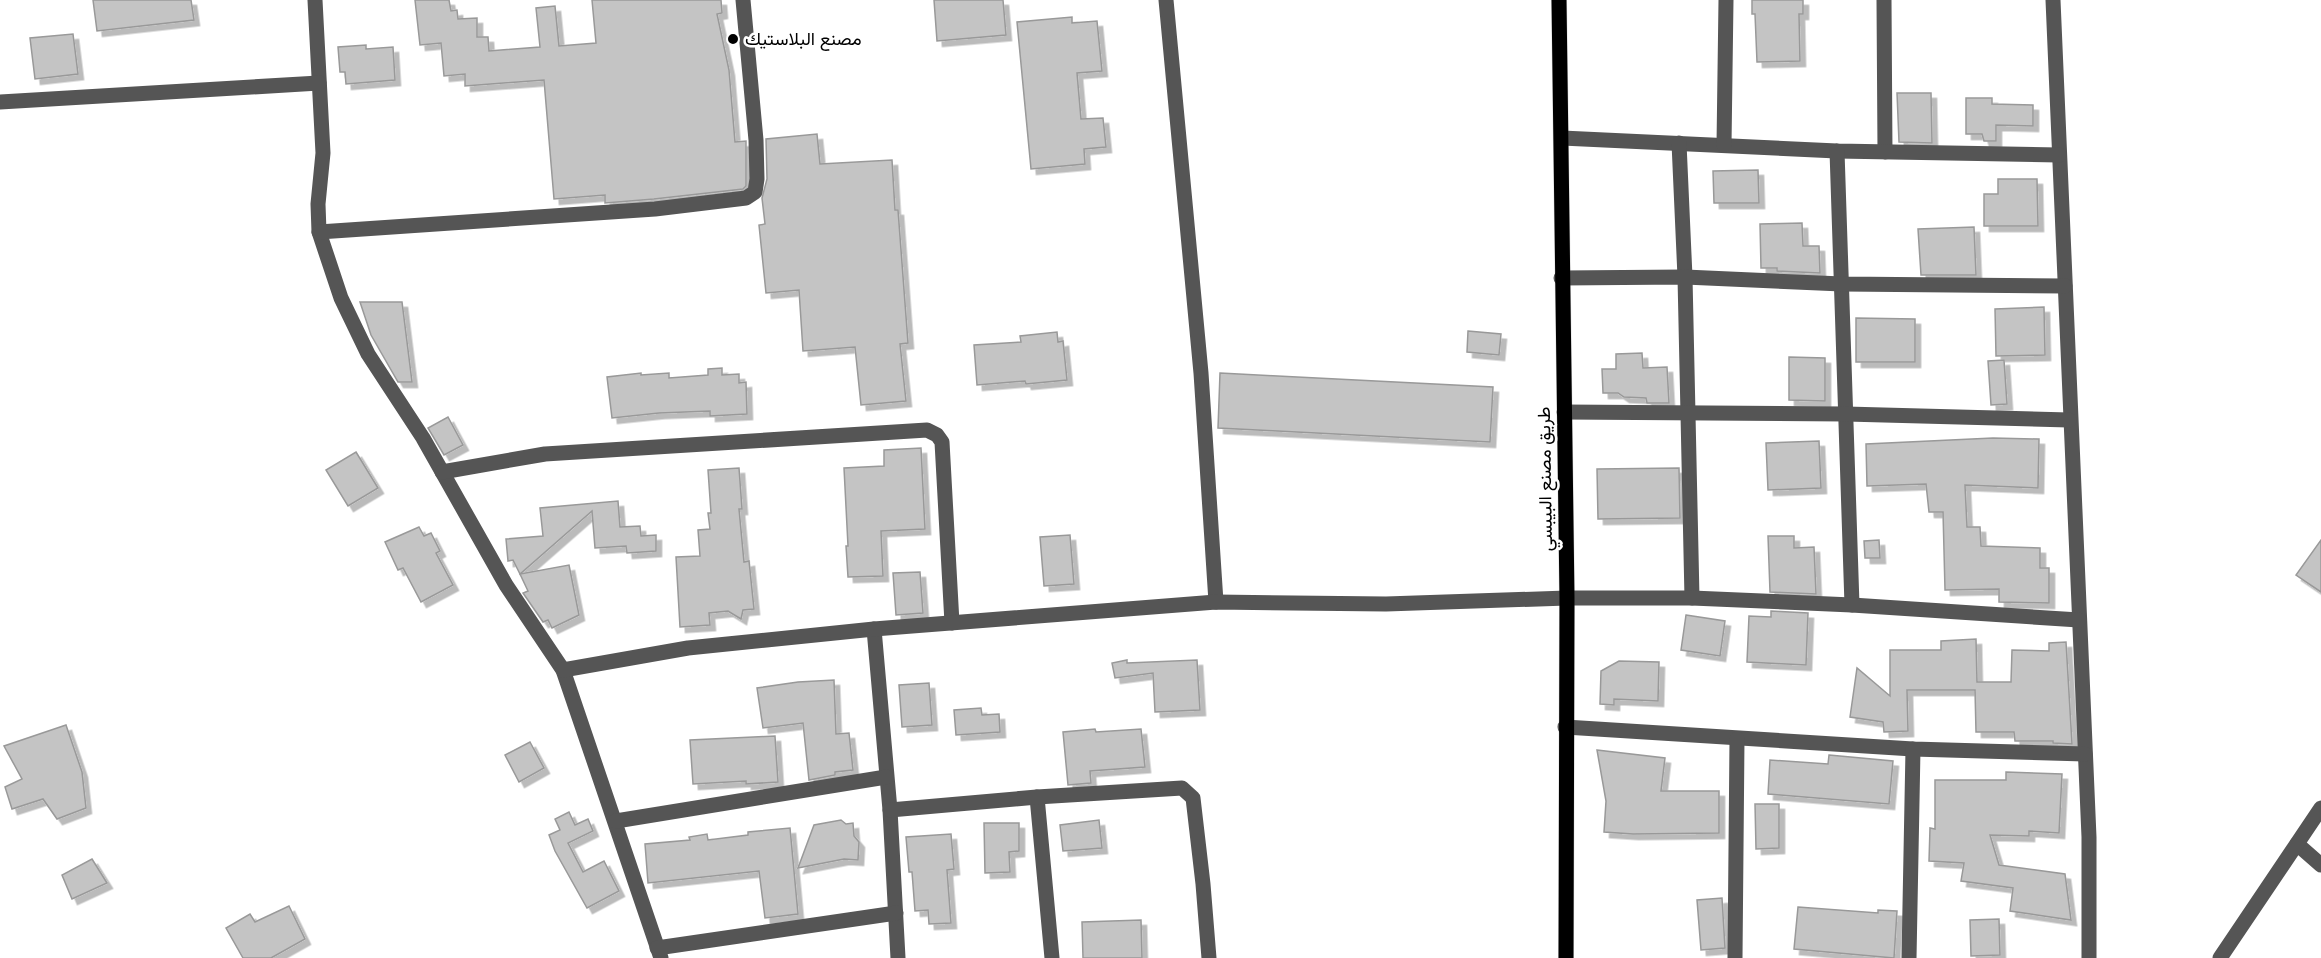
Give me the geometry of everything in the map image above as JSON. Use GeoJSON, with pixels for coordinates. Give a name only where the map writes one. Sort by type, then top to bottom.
{"type":"FeatureCollection","features":[{"type":"Feature","properties":{"kind":"main road","name":"طريق مصنع البيبسي"},"geometry":{"type":"LineString","coordinates":[[1559,0],[1567,598],[1566,958]]}},
{"type":"Feature","properties":{"kind":"street"},"geometry":{"type":"LineString","coordinates":[[315,0],[323,153],[318,204],[319,232],[341,298],[368,354],[442,472],[506,585],[563,670],[659,953],[897,914]]}},
{"type":"Feature","properties":{"kind":"street"},"geometry":{"type":"LineString","coordinates":[[319,232],[655,209],[746,198],[755,192],[756,150],[743,0]]}},
{"type":"Feature","properties":{"kind":"street"},"geometry":{"type":"LineString","coordinates":[[1166,0],[1201,373],[1216,602]]}},
{"type":"Feature","properties":{"kind":"street"},"geometry":{"type":"LineString","coordinates":[[1724,145],[1726,0]]}},
{"type":"Feature","properties":{"kind":"street"},"geometry":{"type":"LineString","coordinates":[[1884,0],[1885,152]]}},
{"type":"Feature","properties":{"kind":"street"},"geometry":{"type":"LineString","coordinates":[[2053,0],[2069,420],[2089,837],[2089,958]]}},
{"type":"Feature","properties":{"kind":"street"},"geometry":{"type":"LineString","coordinates":[[0,102],[319,83]]}},
{"type":"Feature","properties":{"kind":"street"},"geometry":{"type":"LineString","coordinates":[[1562,138],[1679,142],[1837,152],[2059,155]]}},
{"type":"Feature","properties":{"kind":"street"},"geometry":{"type":"LineString","coordinates":[[1679,142],[1689,412],[1692,598]]}},
{"type":"Feature","properties":{"kind":"street"},"geometry":{"type":"LineString","coordinates":[[1837,152],[1852,605]]}},
{"type":"Feature","properties":{"kind":"street"},"geometry":{"type":"LineString","coordinates":[[1561,278],[1685,277],[1842,284],[2065,286]]}},
{"type":"Feature","properties":{"kind":"street"},"geometry":{"type":"LineString","coordinates":[[1564,412],[1846,414],[2069,420]]}},
{"type":"Feature","properties":{"kind":"street"},"geometry":{"type":"LineString","coordinates":[[442,472],[544,454],[927,430],[937,435],[942,442],[952,623]]}},
{"type":"Feature","properties":{"kind":"street"},"geometry":{"type":"LineString","coordinates":[[563,670],[688,648],[874,629],[1216,602],[1386,604],[1567,598],[1692,598],[1852,605],[2079,620]]}},
{"type":"Feature","properties":{"kind":"street"},"geometry":{"type":"LineString","coordinates":[[874,629],[890,810],[898,958]]}},
{"type":"Feature","properties":{"kind":"street"},"geometry":{"type":"LineString","coordinates":[[1565,727],[1913,749],[2085,753]]}},
{"type":"Feature","properties":{"kind":"street"},"geometry":{"type":"LineString","coordinates":[[1735,958],[1737,739]]}},
{"type":"Feature","properties":{"kind":"street"},"geometry":{"type":"LineString","coordinates":[[1909,958],[1913,749]]}},
{"type":"Feature","properties":{"kind":"street"},"geometry":{"type":"LineString","coordinates":[[616,821],[886,777]]}},
{"type":"Feature","properties":{"kind":"street"},"geometry":{"type":"LineString","coordinates":[[890,810],[1037,797],[1182,788],[1193,798],[1209,958]]}},
{"type":"Feature","properties":{"kind":"street"},"geometry":{"type":"LineString","coordinates":[[1037,797],[1052,958]]}},
{"type":"Feature","properties":{"kind":"street"},"geometry":{"type":"LineString","coordinates":[[2220,958],[2321,808]]}},
{"type":"Feature","properties":{"kind":"street"},"geometry":{"type":"LineString","coordinates":[[2297,844],[2321,865]]}},
{"type":"Feature","properties":{"kind":"building"},"geometry":{"type":"Polygon","coordinates":[[[93,0],[191,0],[194,20],[97,31],[93,0]]]}},
{"type":"Feature","properties":{"kind":"building"},"geometry":{"type":"Polygon","coordinates":[[[415,0],[449,0],[451,11],[457,10],[458,19],[477,18],[477,37],[488,37],[489,51],[540,47],[536,8],[555,6],[559,46],[596,43],[592,0],[721,0],[722,13],[717,14],[729,70],[735,142],[746,141],[746,186],[743,189],[605,203],[605,195],[554,199],[544,80],[465,86],[465,74],[444,76],[441,43],[420,45],[415,0]]]}},
{"type":"Feature","properties":{"kind":"building"},"geometry":{"type":"Polygon","coordinates":[[[934,0],[1003,0],[1006,35],[937,41],[934,0]]]}},
{"type":"Feature","properties":{"kind":"building"},"geometry":{"type":"Polygon","coordinates":[[[1752,0],[1803,0],[1803,14],[1799,14],[1800,61],[1757,62],[1755,14],[1752,14],[1752,0]]]}},
{"type":"Feature","properties":{"kind":"building"},"geometry":{"type":"Polygon","coordinates":[[[1072,17],[1072,23],[1097,21],[1102,71],[1077,73],[1081,119],[1103,118],[1106,147],[1084,149],[1085,164],[1031,169],[1017,22],[1072,17]]]}},
{"type":"Feature","properties":{"kind":"building"},"geometry":{"type":"Polygon","coordinates":[[[73,34],[78,74],[35,79],[30,38],[73,34]]]}},
{"type":"Feature","properties":{"kind":"building"},"geometry":{"type":"Polygon","coordinates":[[[366,45],[366,49],[393,47],[395,80],[346,84],[345,72],[340,72],[338,47],[366,45]]]}},
{"type":"Feature","properties":{"kind":"building"},"geometry":{"type":"Polygon","coordinates":[[[1897,93],[1931,93],[1932,143],[1899,142],[1897,93]]]}},
{"type":"Feature","properties":{"kind":"building"},"geometry":{"type":"Polygon","coordinates":[[[1966,98],[1992,98],[1992,104],[2033,105],[2033,126],[1996,125],[1996,141],[1984,141],[1982,134],[1966,134],[1966,98]]]}},
{"type":"Feature","properties":{"kind":"building"},"geometry":{"type":"Polygon","coordinates":[[[817,134],[820,164],[892,160],[908,343],[900,344],[906,401],[861,405],[855,347],[803,351],[799,290],[766,293],[759,225],[765,224],[762,198],[767,179],[766,139],[817,134]]]}},
{"type":"Feature","properties":{"kind":"building"},"geometry":{"type":"Polygon","coordinates":[[[1758,170],[1759,203],[1714,203],[1713,171],[1758,170]]]}},
{"type":"Feature","properties":{"kind":"building"},"geometry":{"type":"Polygon","coordinates":[[[1998,179],[2037,179],[2038,226],[1984,226],[1984,194],[1998,194],[1998,179]]]}},
{"type":"Feature","properties":{"kind":"building"},"geometry":{"type":"Polygon","coordinates":[[[1802,223],[1803,246],[1819,246],[1820,273],[1761,268],[1760,224],[1802,223]]]}},
{"type":"Feature","properties":{"kind":"building"},"geometry":{"type":"Polygon","coordinates":[[[1974,227],[1976,275],[1921,275],[1918,229],[1974,227]]]}},
{"type":"Feature","properties":{"kind":"building"},"geometry":{"type":"Polygon","coordinates":[[[360,302],[402,302],[412,382],[398,382],[371,335],[360,302]]]}},
{"type":"Feature","properties":{"kind":"building"},"geometry":{"type":"Polygon","coordinates":[[[2044,307],[2045,355],[1996,356],[1995,309],[2044,307]]]}},
{"type":"Feature","properties":{"kind":"building"},"geometry":{"type":"Polygon","coordinates":[[[1856,318],[1915,319],[1915,362],[1856,362],[1856,318]]]}},
{"type":"Feature","properties":{"kind":"building"},"geometry":{"type":"Polygon","coordinates":[[[1468,331],[1501,334],[1499,355],[1467,352],[1468,331]]]}},
{"type":"Feature","properties":{"kind":"building"},"geometry":{"type":"Polygon","coordinates":[[[1057,332],[1058,342],[1063,341],[1067,380],[977,385],[974,345],[1021,342],[1020,336],[1057,332]]]}},
{"type":"Feature","properties":{"kind":"building"},"geometry":{"type":"Polygon","coordinates":[[[1642,353],[1643,368],[1667,367],[1669,403],[1647,403],[1646,398],[1603,393],[1602,369],[1616,369],[1616,354],[1642,353]]]}},
{"type":"Feature","properties":{"kind":"building"},"geometry":{"type":"Polygon","coordinates":[[[1789,357],[1825,358],[1825,401],[1789,400],[1789,357]]]}},
{"type":"Feature","properties":{"kind":"building"},"geometry":{"type":"Polygon","coordinates":[[[2004,360],[2007,404],[1991,405],[1988,361],[2004,360]]]}},
{"type":"Feature","properties":{"kind":"building"},"geometry":{"type":"Polygon","coordinates":[[[722,368],[722,375],[739,374],[739,383],[746,382],[747,414],[710,416],[710,411],[612,418],[607,377],[641,373],[641,375],[669,373],[669,378],[708,375],[708,369],[722,368]]]}},
{"type":"Feature","properties":{"kind":"building"},"geometry":{"type":"Polygon","coordinates":[[[1220,373],[1493,387],[1490,442],[1218,428],[1220,373]]]}},
{"type":"Feature","properties":{"kind":"building"},"geometry":{"type":"Polygon","coordinates":[[[448,417],[463,445],[444,455],[428,428],[448,417]]]}},
{"type":"Feature","properties":{"kind":"building"},"geometry":{"type":"Polygon","coordinates":[[[1993,438],[2039,439],[2038,488],[1965,485],[1967,527],[1980,527],[1981,546],[2040,548],[2040,568],[2049,568],[2049,603],[1999,602],[1999,589],[1945,590],[1943,512],[1929,512],[1926,484],[1867,486],[1866,444],[1993,438]]]}},
{"type":"Feature","properties":{"kind":"building"},"geometry":{"type":"Polygon","coordinates":[[[1819,441],[1821,488],[1768,490],[1766,443],[1819,441]]]}},
{"type":"Feature","properties":{"kind":"building"},"geometry":{"type":"Polygon","coordinates":[[[921,448],[925,529],[881,531],[883,576],[848,577],[844,468],[884,466],[884,450],[921,448]]]}},
{"type":"Feature","properties":{"kind":"building"},"geometry":{"type":"Polygon","coordinates":[[[356,452],[378,488],[348,506],[326,470],[356,452]]]}},
{"type":"Feature","properties":{"kind":"building"},"geometry":{"type":"Polygon","coordinates":[[[739,468],[742,509],[739,509],[744,562],[749,561],[754,609],[743,610],[741,619],[728,611],[709,613],[710,625],[680,627],[676,557],[700,556],[698,530],[710,529],[708,470],[739,468]]]}},
{"type":"Feature","properties":{"kind":"building"},"geometry":{"type":"Polygon","coordinates":[[[1679,468],[1680,518],[1598,519],[1597,469],[1679,468]]]}},
{"type":"Feature","properties":{"kind":"building"},"geometry":{"type":"Polygon","coordinates":[[[618,501],[620,527],[640,526],[641,536],[656,535],[656,551],[627,553],[626,546],[595,548],[592,511],[520,574],[513,560],[508,561],[506,539],[543,536],[540,508],[618,501]]]}},
{"type":"Feature","properties":{"kind":"building"},"geometry":{"type":"Polygon","coordinates":[[[419,527],[424,536],[431,533],[440,551],[436,553],[453,585],[421,602],[403,568],[398,570],[385,542],[419,527]]]}},
{"type":"Feature","properties":{"kind":"building"},"geometry":{"type":"Polygon","coordinates":[[[1070,535],[1074,584],[1044,586],[1040,537],[1070,535]]]}},
{"type":"Feature","properties":{"kind":"building"},"geometry":{"type":"Polygon","coordinates":[[[1768,536],[1794,536],[1794,548],[1814,547],[1816,594],[1770,592],[1768,536]]]}},
{"type":"Feature","properties":{"kind":"building"},"geometry":{"type":"Polygon","coordinates":[[[1879,540],[1880,558],[1865,558],[1864,541],[1879,540]]]}},
{"type":"Feature","properties":{"kind":"building"},"geometry":{"type":"Polygon","coordinates":[[[2321,540],[2321,592],[2296,575],[2321,540]]]}},
{"type":"Feature","properties":{"kind":"building"},"geometry":{"type":"Polygon","coordinates":[[[569,565],[579,615],[552,628],[548,620],[543,622],[523,593],[528,591],[520,574],[569,565]]]}},
{"type":"Feature","properties":{"kind":"building"},"geometry":{"type":"Polygon","coordinates":[[[920,572],[923,613],[896,615],[893,573],[920,572]]]}},
{"type":"Feature","properties":{"kind":"building"},"geometry":{"type":"Polygon","coordinates":[[[1771,611],[1808,613],[1806,665],[1747,662],[1749,616],[1771,617],[1771,611]]]}},
{"type":"Feature","properties":{"kind":"building"},"geometry":{"type":"Polygon","coordinates":[[[1686,615],[1725,621],[1720,656],[1681,650],[1686,615]]]}},
{"type":"Feature","properties":{"kind":"building"},"geometry":{"type":"Polygon","coordinates":[[[1976,639],[1977,682],[2011,682],[2012,650],[2049,651],[2049,643],[2066,642],[2072,744],[2053,743],[2053,741],[2015,741],[2014,732],[1976,732],[1975,690],[1907,690],[1908,731],[1884,732],[1883,722],[1850,717],[1857,668],[1890,696],[1890,650],[1941,650],[1941,641],[1976,639]]]}},
{"type":"Feature","properties":{"kind":"building"},"geometry":{"type":"Polygon","coordinates":[[[1127,660],[1127,663],[1197,660],[1200,710],[1155,712],[1153,673],[1115,678],[1112,663],[1127,660]]]}},
{"type":"Feature","properties":{"kind":"building"},"geometry":{"type":"Polygon","coordinates":[[[1619,661],[1659,662],[1658,701],[1614,699],[1614,705],[1600,704],[1601,671],[1619,661]]]}},
{"type":"Feature","properties":{"kind":"building"},"geometry":{"type":"Polygon","coordinates":[[[834,680],[836,734],[849,733],[853,770],[835,772],[835,775],[809,780],[803,723],[763,728],[757,688],[834,680]]]}},
{"type":"Feature","properties":{"kind":"building"},"geometry":{"type":"Polygon","coordinates":[[[929,683],[932,725],[902,727],[899,685],[929,683]]]}},
{"type":"Feature","properties":{"kind":"building"},"geometry":{"type":"Polygon","coordinates":[[[981,708],[982,715],[999,714],[1000,732],[956,735],[954,710],[981,708]]]}},
{"type":"Feature","properties":{"kind":"building"},"geometry":{"type":"Polygon","coordinates":[[[66,725],[82,772],[86,808],[57,819],[43,799],[12,809],[5,787],[22,779],[4,746],[66,725]]]}},
{"type":"Feature","properties":{"kind":"building"},"geometry":{"type":"Polygon","coordinates":[[[1095,729],[1096,732],[1141,729],[1145,767],[1090,771],[1091,783],[1068,785],[1063,732],[1095,729]]]}},
{"type":"Feature","properties":{"kind":"building"},"geometry":{"type":"Polygon","coordinates":[[[775,736],[778,782],[693,784],[690,740],[775,736]]]}},
{"type":"Feature","properties":{"kind":"building"},"geometry":{"type":"Polygon","coordinates":[[[530,742],[544,768],[519,782],[505,755],[530,742]]]}},
{"type":"Feature","properties":{"kind":"building"},"geometry":{"type":"Polygon","coordinates":[[[1597,750],[1665,758],[1661,791],[1719,791],[1719,833],[1604,832],[1606,801],[1597,750]]]}},
{"type":"Feature","properties":{"kind":"building"},"geometry":{"type":"Polygon","coordinates":[[[1829,755],[1893,761],[1889,804],[1768,794],[1770,760],[1828,764],[1829,755]]]}},
{"type":"Feature","properties":{"kind":"building"},"geometry":{"type":"Polygon","coordinates":[[[2006,772],[2062,774],[2059,833],[2029,831],[2029,836],[1990,835],[1999,865],[2065,874],[2071,920],[2010,911],[2013,888],[1961,881],[1964,863],[1929,861],[1930,828],[1935,829],[1935,780],[2006,780],[2006,772]]]}},
{"type":"Feature","properties":{"kind":"building"},"geometry":{"type":"Polygon","coordinates":[[[1755,804],[1779,804],[1779,848],[1756,849],[1755,804]]]}},
{"type":"Feature","properties":{"kind":"building"},"geometry":{"type":"Polygon","coordinates":[[[569,812],[575,825],[588,819],[593,831],[568,843],[583,872],[604,861],[619,891],[587,908],[555,851],[549,835],[560,830],[555,819],[569,812]]]}},
{"type":"Feature","properties":{"kind":"building"},"geometry":{"type":"Polygon","coordinates":[[[841,820],[846,824],[853,823],[854,836],[859,842],[858,860],[844,859],[798,868],[814,825],[841,820]]]}},
{"type":"Feature","properties":{"kind":"building"},"geometry":{"type":"Polygon","coordinates":[[[1099,820],[1102,848],[1063,851],[1060,825],[1099,820]]]}},
{"type":"Feature","properties":{"kind":"building"},"geometry":{"type":"Polygon","coordinates":[[[984,823],[1019,823],[1019,851],[1009,852],[1010,872],[985,873],[984,823]]]}},
{"type":"Feature","properties":{"kind":"building"},"geometry":{"type":"Polygon","coordinates":[[[790,828],[798,914],[765,918],[759,871],[648,883],[645,844],[690,840],[689,837],[707,834],[708,840],[748,835],[748,832],[790,828]]]}},
{"type":"Feature","properties":{"kind":"building"},"geometry":{"type":"Polygon","coordinates":[[[951,834],[954,869],[947,870],[951,923],[929,924],[928,910],[915,911],[906,837],[951,834]]]}},
{"type":"Feature","properties":{"kind":"building"},"geometry":{"type":"Polygon","coordinates":[[[92,859],[107,883],[72,899],[62,875],[92,859]]]}},
{"type":"Feature","properties":{"kind":"building"},"geometry":{"type":"Polygon","coordinates":[[[1722,898],[1725,948],[1701,950],[1697,900],[1722,898]]]}},
{"type":"Feature","properties":{"kind":"building"},"geometry":{"type":"Polygon","coordinates":[[[289,906],[305,939],[271,958],[243,958],[226,928],[250,914],[255,922],[289,906]]]}},
{"type":"Feature","properties":{"kind":"building"},"geometry":{"type":"Polygon","coordinates":[[[1798,907],[1878,913],[1878,910],[1897,911],[1894,958],[1794,949],[1798,907]]]}},
{"type":"Feature","properties":{"kind":"building"},"geometry":{"type":"Polygon","coordinates":[[[1999,919],[2000,955],[1971,956],[1970,920],[1999,919]]]}},
{"type":"Feature","properties":{"kind":"building"},"geometry":{"type":"Polygon","coordinates":[[[1141,920],[1142,958],[1083,958],[1082,922],[1141,920]]]}},
{"type":"Feature","properties":{"kind":"place","name":"مصنع البلاستيك"},"geometry":{"type":"Point","coordinates":[733,39]}}]}
